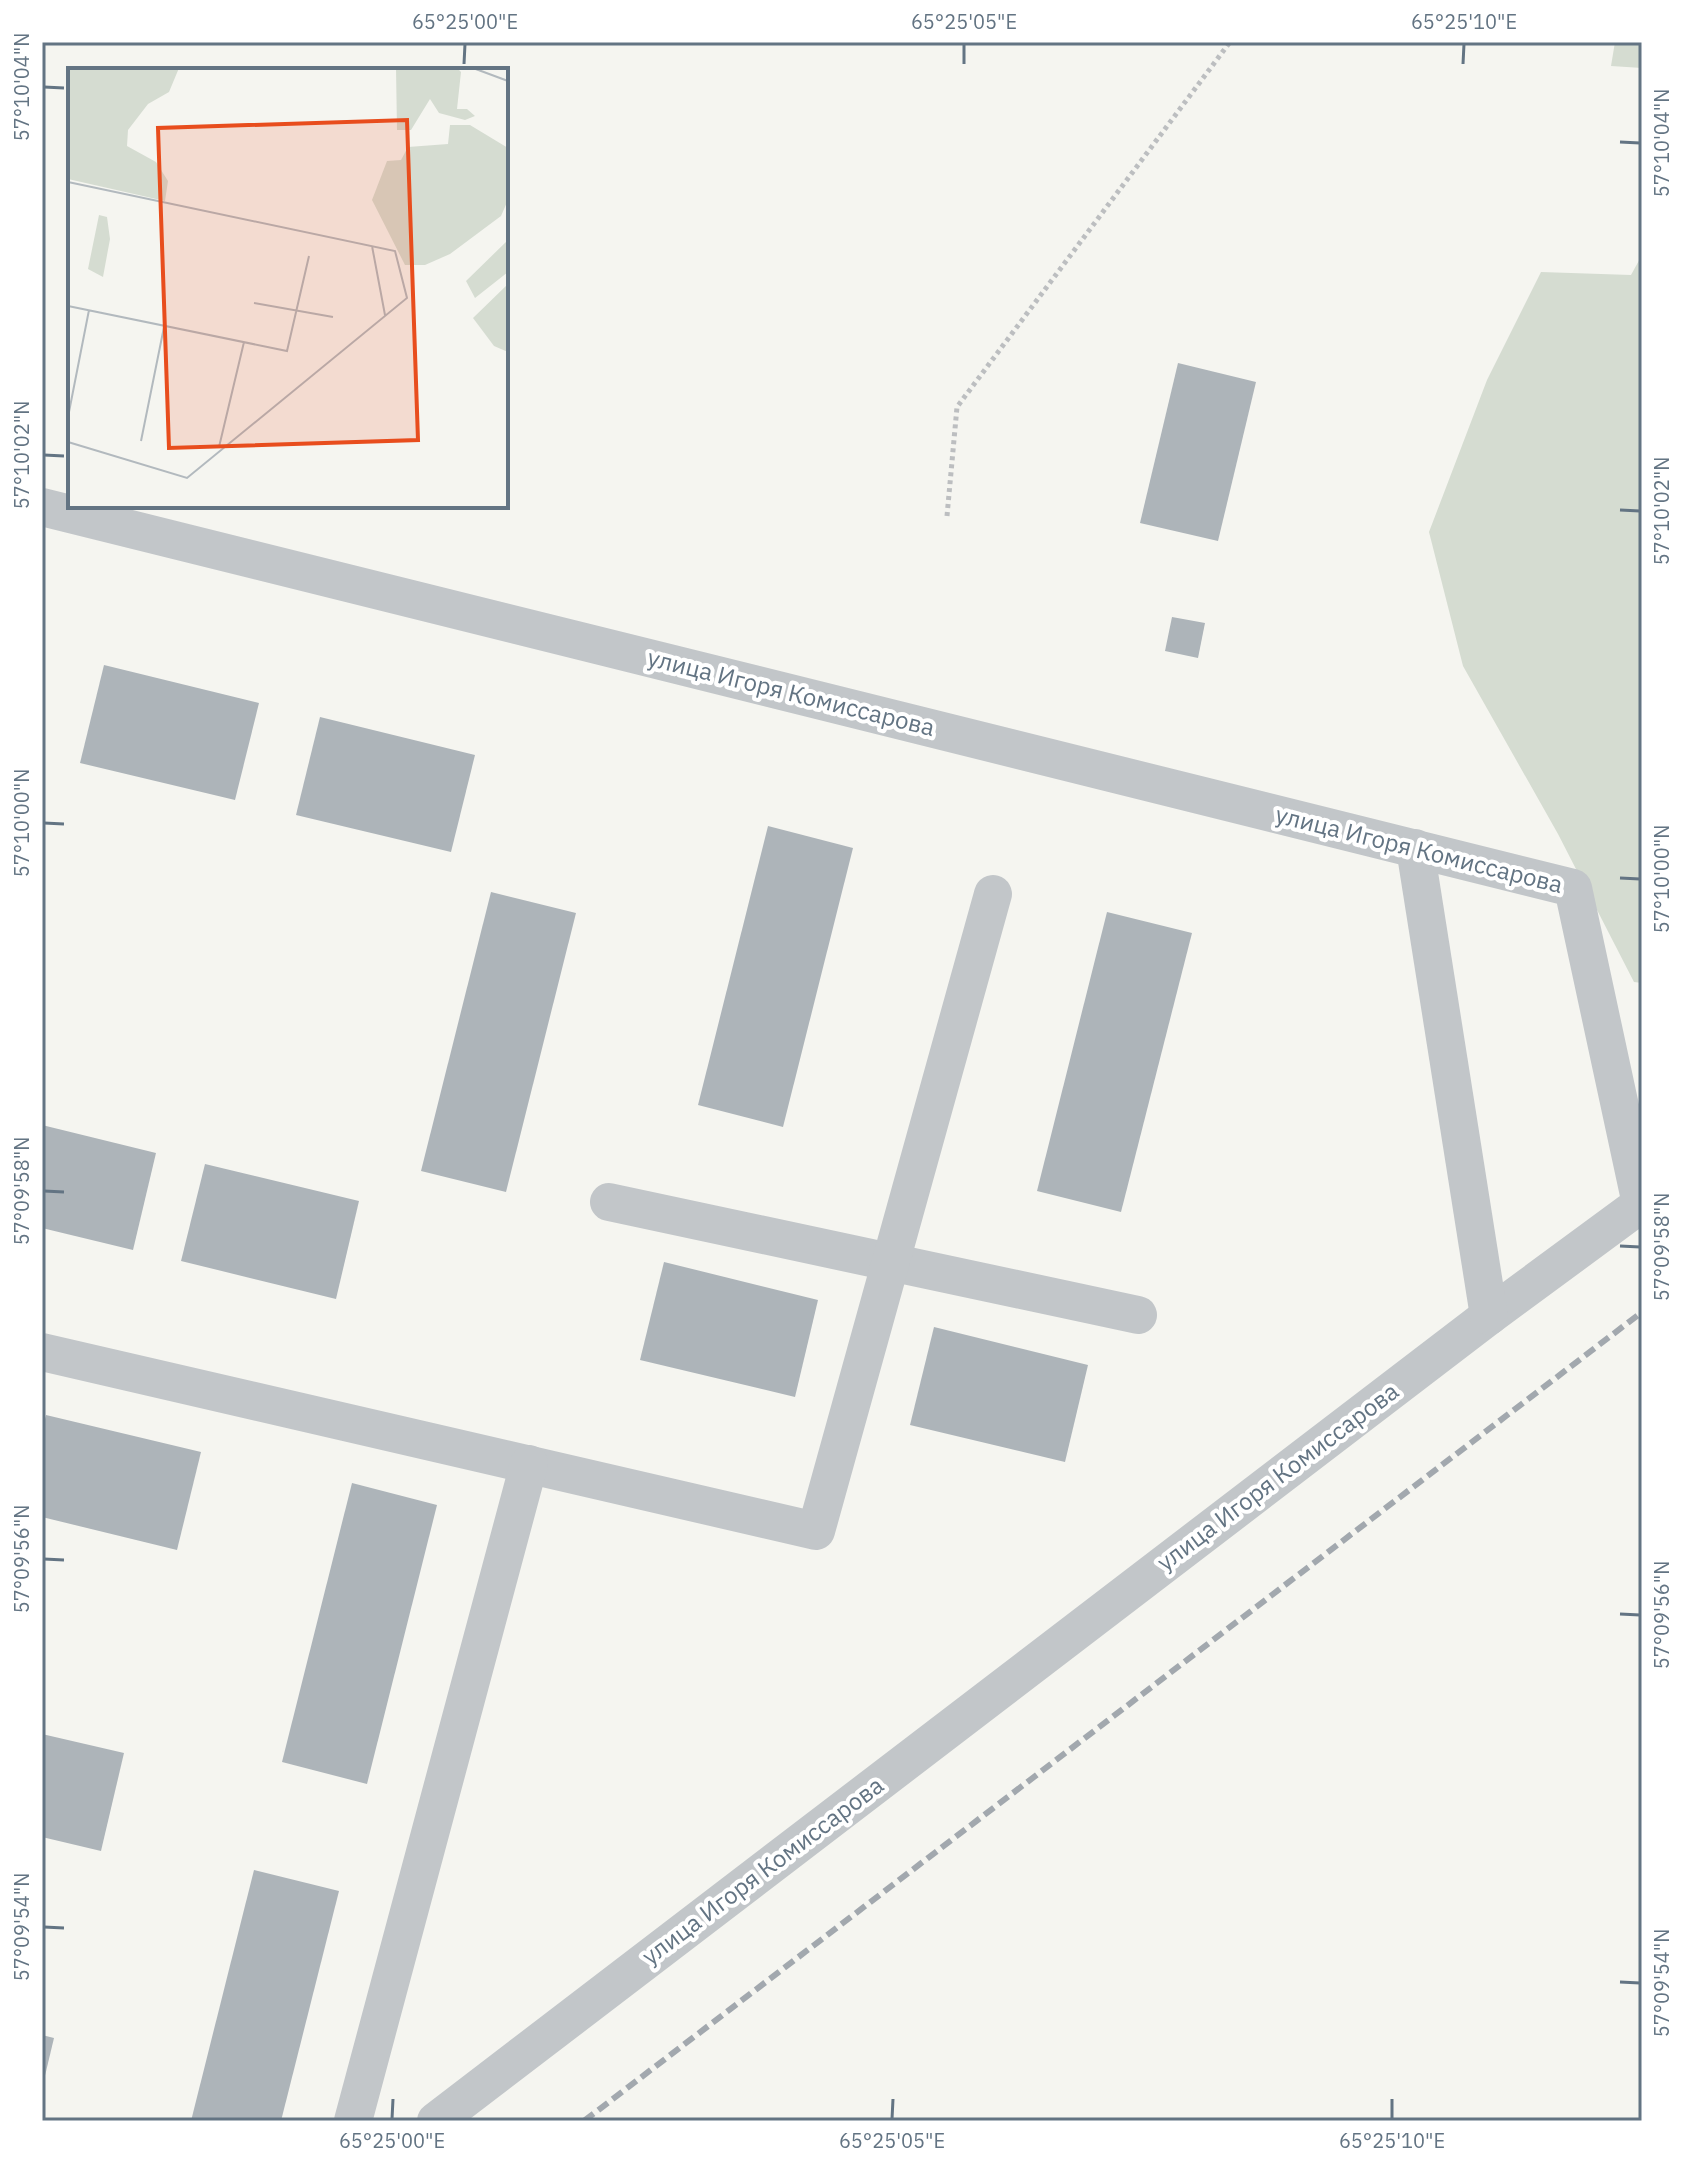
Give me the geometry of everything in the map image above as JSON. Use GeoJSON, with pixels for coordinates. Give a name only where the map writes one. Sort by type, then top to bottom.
{"type":"FeatureCollection","features":[{"type":"Feature","properties":{"kind":"street","name":"улица Игоря Комиссарова"},"geometry":{"type":"LineString","coordinates":[[42,507],[1573,888],[1641,1204],[1489,1316],[436,2121]]}},
{"type":"Feature","properties":{"kind":"street"},"geometry":{"type":"LineString","coordinates":[[1415,848],[1489,1316]]}},
{"type":"Feature","properties":{"kind":"street"},"geometry":{"type":"LineString","coordinates":[[42,1352],[816,1531],[993,894]]}},
{"type":"Feature","properties":{"kind":"street"},"geometry":{"type":"LineString","coordinates":[[609,1202],[1138,1315]]}},
{"type":"Feature","properties":{"kind":"street"},"geometry":{"type":"LineString","coordinates":[[353,2121],[529,1464]]}},
{"type":"Feature","properties":{"kind":"path"},"geometry":{"type":"LineString","coordinates":[[947,516],[957,407],[1230,42]]}},
{"type":"Feature","properties":{"kind":"shaded area"},"geometry":{"type":"Polygon","coordinates":[[[1615,42],[1642,42],[1642,68],[1611,66],[1615,42]]]}},
{"type":"Feature","properties":{"kind":"shaded area"},"geometry":{"type":"Polygon","coordinates":[[[1642,255],[1642,983],[1634,982],[1558,834],[1463,666],[1429,532],[1487,380],[1541,272],[1631,275],[1642,255]]]}},
{"type":"Feature","properties":{"kind":"building"},"geometry":{"type":"Polygon","coordinates":[[[1178,363],[1256,382],[1218,541],[1140,523],[1178,363]]]}},
{"type":"Feature","properties":{"kind":"building"},"geometry":{"type":"Polygon","coordinates":[[[1172,617],[1205,623],[1198,658],[1165,651],[1172,617]]]}},
{"type":"Feature","properties":{"kind":"building"},"geometry":{"type":"Polygon","coordinates":[[[104,665],[259,703],[235,800],[80,763],[104,665]]]}},
{"type":"Feature","properties":{"kind":"building"},"geometry":{"type":"Polygon","coordinates":[[[320,717],[475,755],[451,852],[296,815],[320,717]]]}},
{"type":"Feature","properties":{"kind":"building"},"geometry":{"type":"Polygon","coordinates":[[[768,826],[853,848],[783,1127],[698,1105],[768,826]]]}},
{"type":"Feature","properties":{"kind":"building"},"geometry":{"type":"Polygon","coordinates":[[[491,892],[576,913],[506,1192],[421,1171],[491,892]]]}},
{"type":"Feature","properties":{"kind":"building"},"geometry":{"type":"Polygon","coordinates":[[[1107,912],[1192,933],[1121,1212],[1037,1191],[1107,912]]]}},
{"type":"Feature","properties":{"kind":"building"},"geometry":{"type":"Polygon","coordinates":[[[42,1125],[156,1153],[133,1250],[42,1228],[42,1125]]]}},
{"type":"Feature","properties":{"kind":"building"},"geometry":{"type":"Polygon","coordinates":[[[205,1164],[359,1201],[336,1299],[181,1261],[205,1164]]]}},
{"type":"Feature","properties":{"kind":"building"},"geometry":{"type":"Polygon","coordinates":[[[664,1262],[818,1300],[795,1397],[640,1360],[664,1262]]]}},
{"type":"Feature","properties":{"kind":"building"},"geometry":{"type":"Polygon","coordinates":[[[934,1327],[1088,1365],[1065,1462],[910,1425],[934,1327]]]}},
{"type":"Feature","properties":{"kind":"building"},"geometry":{"type":"Polygon","coordinates":[[[46,1415],[201,1452],[177,1550],[42,1517],[42,1431],[46,1415]]]}},
{"type":"Feature","properties":{"kind":"building"},"geometry":{"type":"Polygon","coordinates":[[[352,1483],[437,1505],[367,1784],[282,1762],[352,1483]]]}},
{"type":"Feature","properties":{"kind":"building"},"geometry":{"type":"Polygon","coordinates":[[[42,1734],[124,1753],[101,1851],[42,1837],[42,1734]]]}},
{"type":"Feature","properties":{"kind":"building"},"geometry":{"type":"Polygon","coordinates":[[[254,1870],[339,1891],[281,2121],[191,2121],[254,1870]]]}},
{"type":"Feature","properties":{"kind":"building"},"geometry":{"type":"Polygon","coordinates":[[[42,2035],[54,2038],[43,2084],[42,2083],[42,2035]]]}},
{"type":"Feature","properties":{"kind":"railway"},"geometry":{"type":"LineString","coordinates":[[584,2121],[1642,1312]]}}]}
